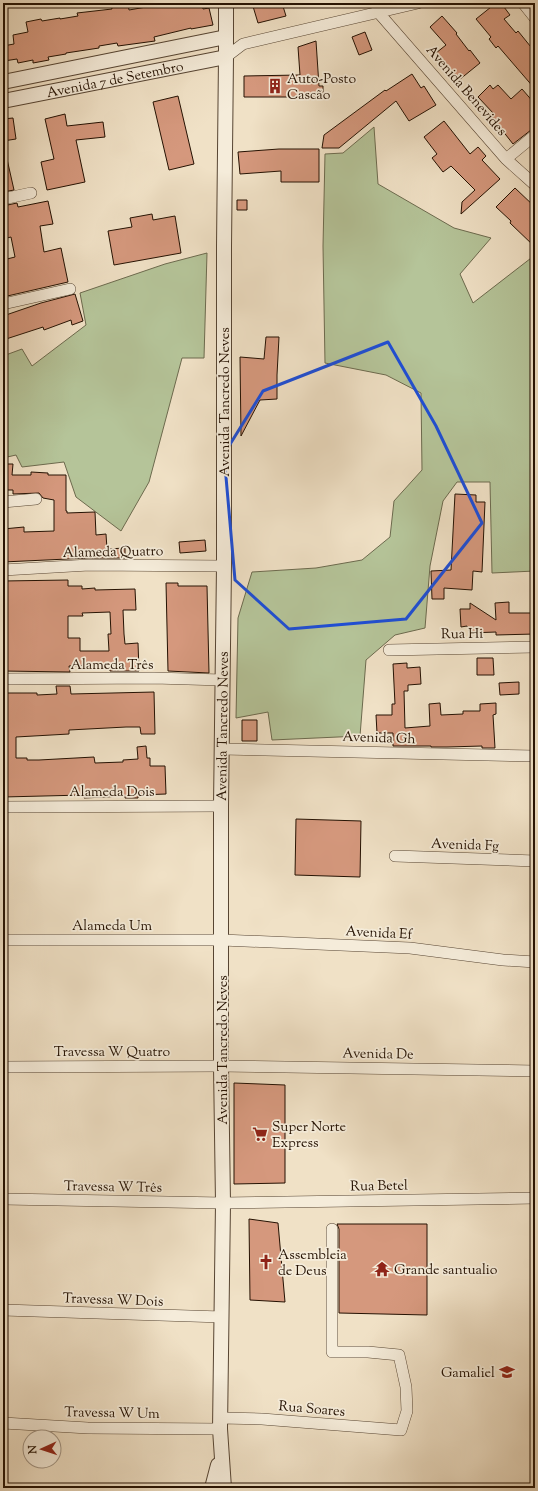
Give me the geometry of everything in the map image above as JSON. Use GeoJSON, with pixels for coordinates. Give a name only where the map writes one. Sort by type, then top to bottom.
{"type":"FeatureCollection","features":[{"type":"Feature","properties":{"kind":"street","name":"Avenida Tancredo Neves"},"geometry":{"type":"LineString","coordinates":[[224,1488],[220,1423],[223,1203],[221,1066],[226,3]]}},
{"type":"Feature","properties":{"kind":"street"},"geometry":{"type":"LineString","coordinates":[[226,57],[243,44],[418,3]]}},
{"type":"Feature","properties":{"kind":"street"},"geometry":{"type":"LineString","coordinates":[[522,3],[535,18]]}},
{"type":"Feature","properties":{"kind":"street","name":"Avenida Benevides"},"geometry":{"type":"LineString","coordinates":[[378,12],[506,159],[535,186]]}},
{"type":"Feature","properties":{"kind":"street"},"geometry":{"type":"LineString","coordinates":[[3,82],[226,36],[243,44]]}},
{"type":"Feature","properties":{"kind":"street","name":"Avenida 7 de Setembro"},"geometry":{"type":"LineString","coordinates":[[4,97],[226,57]]}},
{"type":"Feature","properties":{"kind":"street"},"geometry":{"type":"LineString","coordinates":[[506,159],[535,134]]}},
{"type":"Feature","properties":{"kind":"street"},"geometry":{"type":"LineString","coordinates":[[3,199],[31,193]]}},
{"type":"Feature","properties":{"kind":"street"},"geometry":{"type":"LineString","coordinates":[[3,304],[70,289]]}},
{"type":"Feature","properties":{"kind":"street"},"geometry":{"type":"LineString","coordinates":[[3,502],[36,499]]}},
{"type":"Feature","properties":{"kind":"street","name":"Alameda Quatro"},"geometry":{"type":"LineString","coordinates":[[3,570],[89,565],[224,566]]}},
{"type":"Feature","properties":{"kind":"street","name":"Rua Hi"},"geometry":{"type":"LineString","coordinates":[[389,650],[535,647]]}},
{"type":"Feature","properties":{"kind":"street","name":"Alameda Três"},"geometry":{"type":"LineString","coordinates":[[3,680],[154,678],[222,680]]}},
{"type":"Feature","properties":{"kind":"street","name":"Avenida Gh"},"geometry":{"type":"LineString","coordinates":[[223,748],[535,756]]}},
{"type":"Feature","properties":{"kind":"street","name":"Alameda Dois"},"geometry":{"type":"LineString","coordinates":[[3,807],[222,806]]}},
{"type":"Feature","properties":{"kind":"street","name":"Avenida Fg"},"geometry":{"type":"LineString","coordinates":[[395,856],[535,861]]}},
{"type":"Feature","properties":{"kind":"street","name":"Alameda Um"},"geometry":{"type":"LineString","coordinates":[[3,940],[222,940]]}},
{"type":"Feature","properties":{"kind":"street","name":"Avenida Ef"},"geometry":{"type":"LineString","coordinates":[[222,940],[410,948],[503,960],[535,962]]}},
{"type":"Feature","properties":{"kind":"street","name":"Travessa W Quatro"},"geometry":{"type":"LineString","coordinates":[[3,1067],[221,1066]]}},
{"type":"Feature","properties":{"kind":"street","name":"Avenida De"},"geometry":{"type":"LineString","coordinates":[[221,1066],[535,1071]]}},
{"type":"Feature","properties":{"kind":"street","name":"Rua Betel"},"geometry":{"type":"LineString","coordinates":[[223,1203],[535,1198]]}},
{"type":"Feature","properties":{"kind":"street","name":"Travessa W Três"},"geometry":{"type":"LineString","coordinates":[[3,1199],[223,1203]]}},
{"type":"Feature","properties":{"kind":"street","name":"Rua Soares"},"geometry":{"type":"LineString","coordinates":[[220,1423],[262,1419],[401,1430],[406,1412],[406,1387],[399,1355],[368,1352],[332,1352],[332,1229]]}},
{"type":"Feature","properties":{"kind":"street","name":"Travessa W Dois"},"geometry":{"type":"LineString","coordinates":[[3,1310],[222,1318]]}},
{"type":"Feature","properties":{"kind":"street","name":"Travessa W Um"},"geometry":{"type":"LineString","coordinates":[[3,1424],[88,1428],[220,1423]]}},
{"type":"Feature","properties":{"kind":"street","name":"Avenida Tancredo Neves"},"geometry":{"type":"LineString","coordinates":[[212,1488],[222,1449]]}},
{"type":"Feature","properties":{"kind":"highlighted area"},"geometry":{"type":"Polygon","coordinates":[[[388,342],[436,426],[482,523],[406,619],[289,629],[235,580],[224,454],[263,391],[388,342]]]}},
{"type":"Feature","properties":{"kind":"green space"},"geometry":{"type":"Polygon","coordinates":[[[374,127],[378,184],[454,228],[491,238],[460,274],[473,303],[535,255],[535,571],[492,573],[490,482],[457,482],[443,501],[430,566],[425,628],[395,635],[366,660],[360,736],[272,740],[268,712],[236,718],[238,618],[252,572],[316,568],[362,560],[390,537],[394,501],[422,470],[421,393],[386,375],[325,363],[323,246],[325,154],[343,153],[374,127]]]}},
{"type":"Feature","properties":{"kind":"green space"},"geometry":{"type":"Polygon","coordinates":[[[207,253],[204,358],[182,358],[149,482],[121,531],[76,497],[64,462],[22,467],[16,455],[3,458],[3,356],[22,349],[32,366],[86,325],[80,293],[165,264],[207,253]]]}},
{"type":"Feature","properties":{"kind":"building"},"geometry":{"type":"Polygon","coordinates":[[[111,3],[128,3],[129,10],[152,6],[152,3],[202,3],[203,9],[209,8],[213,25],[191,28],[154,37],[155,41],[118,46],[117,43],[99,46],[99,48],[48,57],[49,60],[33,63],[33,60],[18,63],[17,59],[4,61],[3,46],[14,44],[13,35],[28,32],[26,22],[41,19],[42,21],[60,19],[78,16],[77,13],[112,9],[111,3]]]}},
{"type":"Feature","properties":{"kind":"building"},"geometry":{"type":"Polygon","coordinates":[[[252,3],[282,3],[286,16],[258,23],[252,3]]]}},
{"type":"Feature","properties":{"kind":"building"},"geometry":{"type":"Polygon","coordinates":[[[496,3],[501,3],[510,15],[504,19],[516,33],[518,31],[535,52],[535,89],[498,46],[496,48],[489,39],[491,37],[476,19],[496,3]]]}},
{"type":"Feature","properties":{"kind":"building"},"geometry":{"type":"Polygon","coordinates":[[[442,16],[480,63],[459,80],[436,53],[446,45],[430,27],[442,16]]]}},
{"type":"Feature","properties":{"kind":"building"},"geometry":{"type":"Polygon","coordinates":[[[365,32],[372,50],[359,55],[352,37],[365,32]]]}},
{"type":"Feature","properties":{"kind":"building"},"geometry":{"type":"Polygon","coordinates":[[[316,41],[319,86],[323,86],[323,97],[244,97],[244,76],[300,75],[298,47],[316,41]]]}},
{"type":"Feature","properties":{"kind":"building"},"geometry":{"type":"Polygon","coordinates":[[[412,74],[421,88],[424,86],[436,105],[409,121],[396,101],[339,148],[322,148],[324,135],[385,90],[386,91],[412,74]]]}},
{"type":"Feature","properties":{"kind":"building"},"geometry":{"type":"Polygon","coordinates":[[[490,85],[493,89],[498,85],[511,99],[522,89],[535,104],[535,128],[513,144],[491,116],[494,114],[478,97],[490,85]]]}},
{"type":"Feature","properties":{"kind":"building"},"geometry":{"type":"Polygon","coordinates":[[[178,96],[194,164],[169,170],[153,102],[178,96]]]}},
{"type":"Feature","properties":{"kind":"building"},"geometry":{"type":"Polygon","coordinates":[[[65,114],[67,126],[103,122],[105,137],[76,140],[85,182],[47,190],[41,162],[54,159],[45,119],[65,114]]]}},
{"type":"Feature","properties":{"kind":"building"},"geometry":{"type":"Polygon","coordinates":[[[13,118],[16,139],[3,141],[3,119],[13,118]]]}},
{"type":"Feature","properties":{"kind":"building"},"geometry":{"type":"Polygon","coordinates":[[[444,121],[470,154],[478,147],[486,156],[482,160],[500,179],[461,214],[462,202],[475,190],[451,166],[443,172],[432,158],[437,154],[424,137],[444,121]]]}},
{"type":"Feature","properties":{"kind":"building"},"geometry":{"type":"Polygon","coordinates":[[[279,149],[319,149],[319,182],[281,182],[281,171],[240,174],[238,152],[279,149]]]}},
{"type":"Feature","properties":{"kind":"building"},"geometry":{"type":"Polygon","coordinates":[[[3,159],[7,159],[14,190],[3,192],[3,159]]]}},
{"type":"Feature","properties":{"kind":"building"},"geometry":{"type":"Polygon","coordinates":[[[515,188],[535,207],[535,247],[496,207],[515,188]]]}},
{"type":"Feature","properties":{"kind":"building"},"geometry":{"type":"Polygon","coordinates":[[[237,200],[247,200],[247,210],[237,210],[237,200]]]}},
{"type":"Feature","properties":{"kind":"building"},"geometry":{"type":"Polygon","coordinates":[[[48,201],[53,224],[40,226],[44,252],[61,248],[68,282],[3,297],[3,260],[15,257],[11,237],[7,238],[3,217],[3,206],[17,203],[18,207],[48,201]]]}},
{"type":"Feature","properties":{"kind":"building"},"geometry":{"type":"Polygon","coordinates":[[[152,214],[153,220],[175,216],[181,253],[114,265],[108,231],[132,227],[130,218],[152,214]]]}},
{"type":"Feature","properties":{"kind":"building"},"geometry":{"type":"Polygon","coordinates":[[[75,294],[83,321],[72,325],[71,320],[44,330],[43,327],[3,340],[3,316],[41,303],[75,294]]]}},
{"type":"Feature","properties":{"kind":"building"},"geometry":{"type":"Polygon","coordinates":[[[266,337],[279,337],[277,399],[260,400],[241,436],[240,357],[264,359],[266,337]]]}},
{"type":"Feature","properties":{"kind":"building"},"geometry":{"type":"Polygon","coordinates":[[[3,464],[13,464],[12,475],[31,475],[31,472],[48,473],[48,475],[66,475],[67,513],[95,512],[96,535],[106,534],[107,549],[125,548],[125,558],[3,562],[3,529],[24,527],[24,532],[54,531],[54,500],[43,498],[39,493],[13,494],[13,490],[3,490],[3,464]]]}},
{"type":"Feature","properties":{"kind":"building"},"geometry":{"type":"Polygon","coordinates":[[[455,494],[476,495],[476,502],[485,502],[482,572],[473,571],[472,590],[444,588],[444,599],[432,599],[431,571],[451,570],[455,494]]]}},
{"type":"Feature","properties":{"kind":"building"},"geometry":{"type":"Polygon","coordinates":[[[205,540],[206,551],[180,553],[179,542],[205,540]]]}},
{"type":"Feature","properties":{"kind":"building"},"geometry":{"type":"Polygon","coordinates":[[[68,580],[68,586],[82,586],[82,589],[135,589],[136,610],[123,610],[124,634],[125,644],[138,643],[139,671],[110,671],[109,665],[69,666],[70,672],[3,671],[3,581],[68,580]],[[110,612],[82,613],[83,616],[68,616],[68,638],[80,638],[80,651],[109,651],[108,634],[111,634],[110,612]]]}},
{"type":"Feature","properties":{"kind":"building"},"geometry":{"type":"Polygon","coordinates":[[[166,583],[178,583],[178,586],[207,586],[209,673],[168,671],[166,583]]]}},
{"type":"Feature","properties":{"kind":"building"},"geometry":{"type":"Polygon","coordinates":[[[509,602],[509,613],[535,613],[535,634],[496,635],[496,632],[470,633],[467,626],[461,627],[460,609],[470,609],[470,603],[496,620],[495,603],[509,602]]]}},
{"type":"Feature","properties":{"kind":"building"},"geometry":{"type":"Polygon","coordinates":[[[477,658],[493,658],[494,675],[477,675],[477,658]]]}},
{"type":"Feature","properties":{"kind":"building"},"geometry":{"type":"Polygon","coordinates":[[[407,663],[407,668],[420,667],[421,684],[408,685],[408,691],[404,691],[405,728],[430,726],[429,704],[440,703],[441,715],[463,714],[463,711],[480,711],[480,704],[496,703],[496,714],[493,715],[495,748],[482,748],[482,746],[393,746],[393,733],[377,733],[376,715],[392,715],[392,704],[395,704],[393,664],[407,663]]]}},
{"type":"Feature","properties":{"kind":"building"},"geometry":{"type":"Polygon","coordinates":[[[519,682],[519,694],[500,695],[499,683],[519,682]]]}},
{"type":"Feature","properties":{"kind":"building"},"geometry":{"type":"Polygon","coordinates":[[[56,686],[70,686],[71,694],[154,692],[155,734],[141,734],[140,727],[126,727],[69,730],[69,734],[16,737],[16,758],[39,760],[94,757],[95,763],[123,762],[123,760],[138,759],[137,747],[146,746],[147,758],[150,758],[150,766],[165,766],[166,794],[138,795],[138,798],[125,798],[125,796],[84,798],[84,795],[3,797],[3,693],[37,693],[37,695],[57,694],[56,686]]]}},
{"type":"Feature","properties":{"kind":"building"},"geometry":{"type":"Polygon","coordinates":[[[242,720],[257,720],[257,741],[242,741],[242,720]]]}},
{"type":"Feature","properties":{"kind":"building"},"geometry":{"type":"Polygon","coordinates":[[[296,819],[361,821],[360,877],[295,875],[296,819]]]}},
{"type":"Feature","properties":{"kind":"building","name":"Super Norte Express"},"geometry":{"type":"Polygon","coordinates":[[[234,1083],[285,1085],[285,1183],[234,1184],[234,1083]]]}},
{"type":"Feature","properties":{"kind":"building","name":"Assembleia de Deus"},"geometry":{"type":"Polygon","coordinates":[[[249,1219],[278,1223],[285,1302],[250,1300],[249,1219]]]}},
{"type":"Feature","properties":{"kind":"building","name":"Grande santualio"},"geometry":{"type":"Polygon","coordinates":[[[337,1224],[427,1224],[427,1315],[339,1313],[339,1229],[337,1224]]]}},
{"type":"Feature","properties":{"kind":"place","name":"Auto-Posto Cascão"},"geometry":{"type":"Point","coordinates":[275,86]}},
{"type":"Feature","properties":{"kind":"place","name":"Super Norte Express"},"geometry":{"type":"Point","coordinates":[260,1134]}},
{"type":"Feature","properties":{"kind":"place","name":"Assembleia de Deus"},"geometry":{"type":"Point","coordinates":[266,1262]}},
{"type":"Feature","properties":{"kind":"place","name":"Grande santualio"},"geometry":{"type":"Point","coordinates":[382,1269]}},
{"type":"Feature","properties":{"kind":"place","name":"Gamaliel"},"geometry":{"type":"Point","coordinates":[507,1372]}}]}
